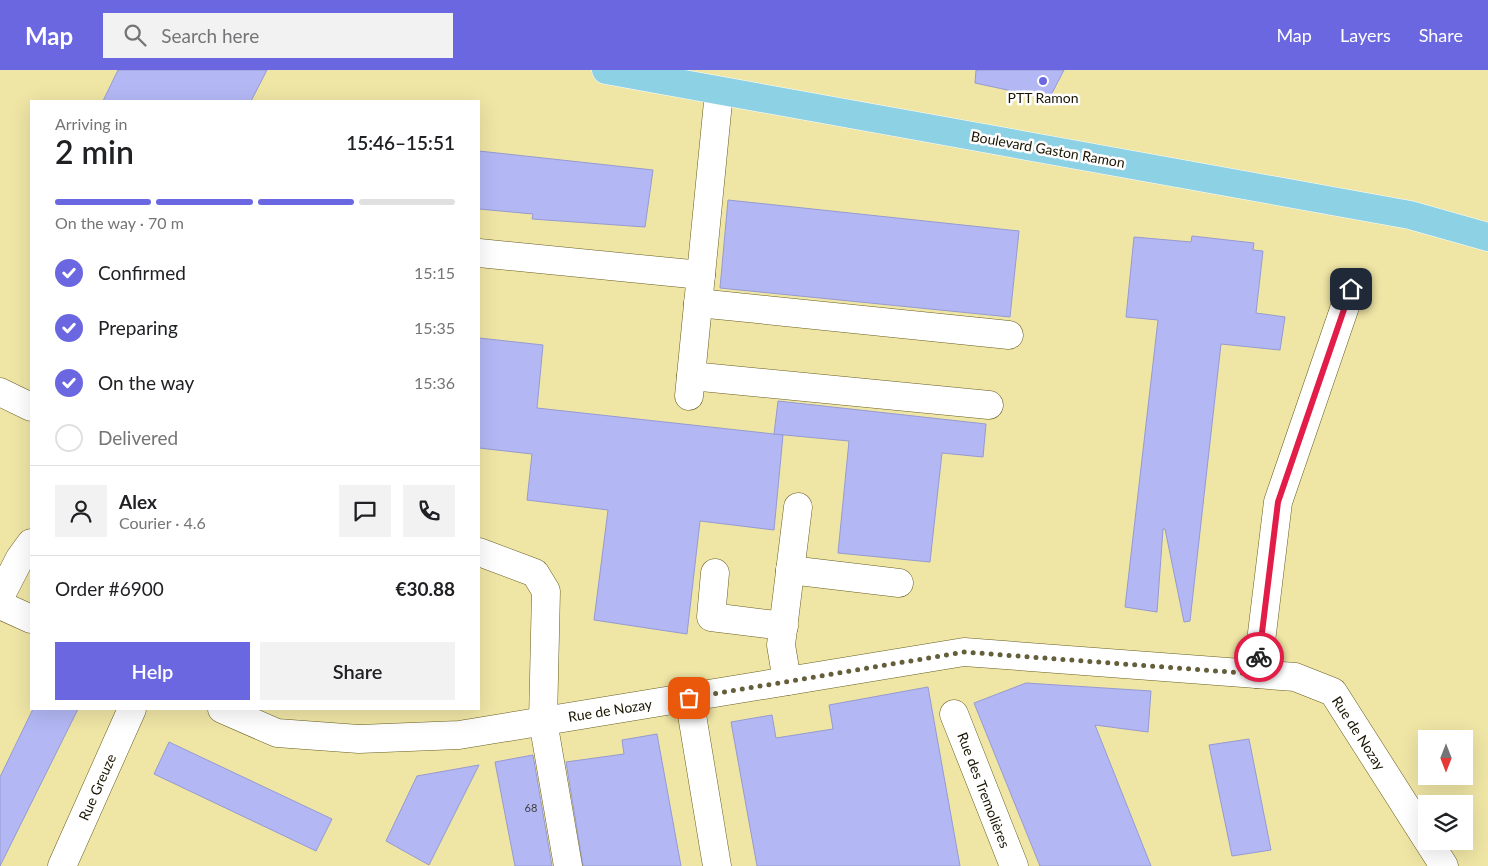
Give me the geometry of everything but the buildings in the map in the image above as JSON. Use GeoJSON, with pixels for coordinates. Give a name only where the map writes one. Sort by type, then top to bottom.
{"type":"FeatureCollection","features":[{"type":"Feature","properties":{"kind":"main road","name":"Boulevard Gaston Ramon"},"geometry":{"type":"LineString","coordinates":[[606,70],[719,92],[1401,213],[1488,237]]}},
{"type":"Feature","properties":{"kind":"street"},"geometry":{"type":"LineString","coordinates":[[719,92],[690,386],[989,405]]}},
{"type":"Feature","properties":{"kind":"street"},"geometry":{"type":"LineString","coordinates":[[480,253],[701,275]]}},
{"type":"Feature","properties":{"kind":"street"},"geometry":{"type":"LineString","coordinates":[[1257,674],[1278,502],[1351,289]]}},
{"type":"Feature","properties":{"kind":"street"},"geometry":{"type":"LineString","coordinates":[[698,302],[1009,335]]}},
{"type":"Feature","properties":{"kind":"street"},"geometry":{"type":"LineString","coordinates":[[0,392],[30,407]]}},
{"type":"Feature","properties":{"kind":"street"},"geometry":{"type":"LineString","coordinates":[[788,681],[781,646],[798,508]]}},
{"type":"Feature","properties":{"kind":"street"},"geometry":{"type":"LineString","coordinates":[[0,597],[20,558],[30,545]]}},
{"type":"Feature","properties":{"kind":"street"},"geometry":{"type":"LineString","coordinates":[[480,552],[535,573],[546,591],[543,721],[568,866]]}},
{"type":"Feature","properties":{"kind":"street"},"geometry":{"type":"LineString","coordinates":[[790,570],[899,583]]}},
{"type":"Feature","properties":{"kind":"street"},"geometry":{"type":"LineString","coordinates":[[715,573],[711,617],[784,626]]}},
{"type":"Feature","properties":{"kind":"street"},"geometry":{"type":"LineString","coordinates":[[0,604],[30,619]]}},
{"type":"Feature","properties":{"kind":"street","name":"Rue de Nozay"},"geometry":{"type":"LineString","coordinates":[[224,710],[277,733],[358,739],[459,735],[964,652],[1295,677],[1333,692],[1418,825]]}},
{"type":"Feature","properties":{"kind":"street"},"geometry":{"type":"LineString","coordinates":[[689,698],[717,866]]}},
{"type":"Feature","properties":{"kind":"street","name":"Rue Greuze"},"geometry":{"type":"LineString","coordinates":[[62,866],[132,710]]}},
{"type":"Feature","properties":{"kind":"street","name":"Rue des Tremolières"},"geometry":{"type":"LineString","coordinates":[[954,714],[1014,866]]}},
{"type":"Feature","properties":{"kind":"street"},"geometry":{"type":"LineString","coordinates":[[1434,850],[1444,866]]}},
{"type":"Feature","properties":{"kind":"way so far"},"geometry":{"type":"LineString","coordinates":[[689,698],[964,652],[1257,674],[1259,657]]}},
{"type":"Feature","properties":{"kind":"place","name":"PTT Ramon"},"geometry":{"type":"Point","coordinates":[1043,81]}},
{"type":"Feature","properties":{"kind":"route"},"geometry":{"type":"LineString","coordinates":[[1259,657],[1278,502],[1351,289]]}}]}
